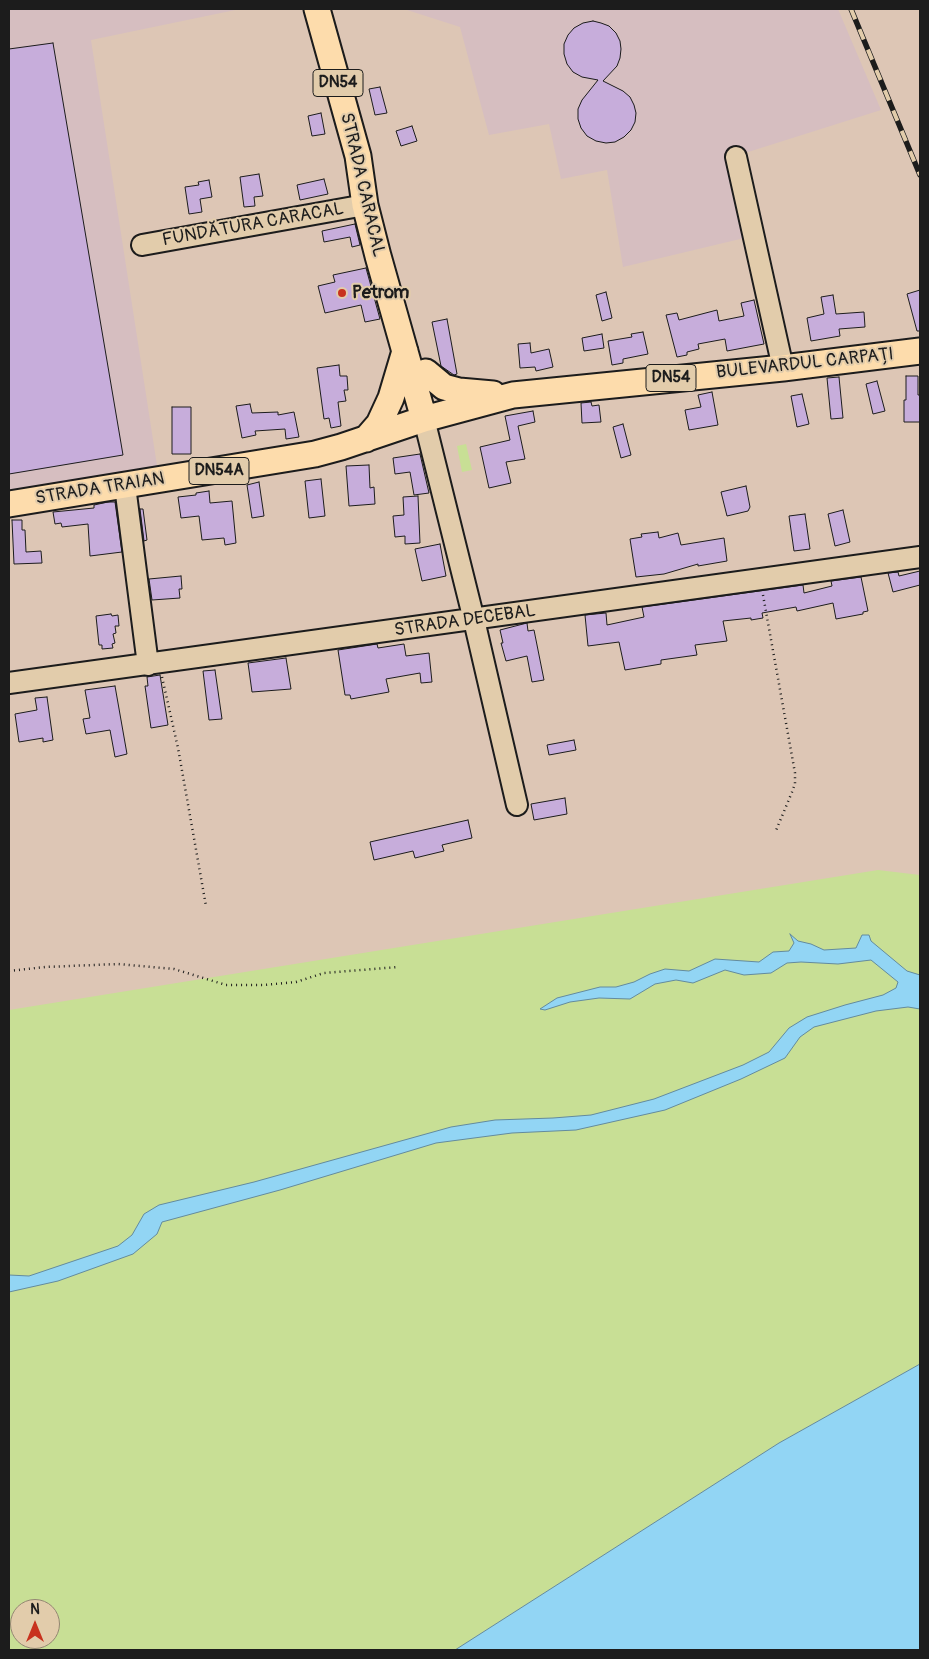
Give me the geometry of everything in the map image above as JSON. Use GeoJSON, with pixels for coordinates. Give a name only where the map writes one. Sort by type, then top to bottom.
{"type":"FeatureCollection","features":[{"type":"Feature","properties":{"kind":"main road","name":"STRADA CARACAL"},"geometry":{"type":"LineString","coordinates":[[317,9],[358,156],[365,205],[387,261],[431,417]]}},
{"type":"Feature","properties":{"kind":"main road","name":"DN54"},"geometry":{"type":"LineString","coordinates":[[358,156],[383,217],[387,261]]}},
{"type":"Feature","properties":{"kind":"main road","name":"DN54"},"geometry":{"type":"LineString","coordinates":[[412,349],[426,372],[431,417]]}},
{"type":"Feature","properties":{"kind":"main road"},"geometry":{"type":"LineString","coordinates":[[366,439],[379,424],[412,349]]}},
{"type":"Feature","properties":{"kind":"main road","name":"BULEVARDUL CARPAȚI"},"geometry":{"type":"LineString","coordinates":[[431,417],[513,395],[783,368],[920,351]]}},
{"type":"Feature","properties":{"kind":"main road"},"geometry":{"type":"LineString","coordinates":[[426,372],[444,387],[459,392],[513,395]]}},
{"type":"Feature","properties":{"kind":"main road","name":"STRADA TRAIAN"},"geometry":{"type":"LineString","coordinates":[[9,504],[287,460],[366,439],[431,417]]}},
{"type":"Feature","properties":{"kind":"street"},"geometry":{"type":"LineString","coordinates":[[736,157],[783,368]]}},
{"type":"Feature","properties":{"kind":"street","name":"FUNDĂTURA CARACAL"},"geometry":{"type":"LineString","coordinates":[[142,245],[365,205]]}},
{"type":"Feature","properties":{"kind":"street"},"geometry":{"type":"LineString","coordinates":[[431,417],[474,620],[517,805]]}},
{"type":"Feature","properties":{"kind":"street"},"geometry":{"type":"LineString","coordinates":[[125,486],[154,664]]}},
{"type":"Feature","properties":{"kind":"street","name":"STRADA DECEBAL"},"geometry":{"type":"LineString","coordinates":[[9,683],[920,557]]}},
{"type":"Feature","properties":{"kind":"path"},"geometry":{"type":"LineString","coordinates":[[760,579],[795,773],[792,792],[774,832]]}},
{"type":"Feature","properties":{"kind":"path"},"geometry":{"type":"LineString","coordinates":[[154,664],[178,748],[206,906]]}},
{"type":"Feature","properties":{"kind":"path"},"geometry":{"type":"LineString","coordinates":[[9,971],[45,967],[118,964],[174,969],[226,985],[264,985],[296,982],[324,973],[398,968]]}},
{"type":"Feature","properties":{"kind":"shaded area"},"geometry":{"type":"Polygon","coordinates":[[[9,9],[240,9],[91,40],[158,472],[9,494],[9,9]]]}},
{"type":"Feature","properties":{"kind":"shaded area"},"geometry":{"type":"Polygon","coordinates":[[[404,9],[838,9],[881,110],[745,153],[761,234],[623,267],[607,170],[561,179],[549,124],[489,135],[460,27],[404,9]]]}},
{"type":"Feature","properties":{"kind":"green space"},"geometry":{"type":"Polygon","coordinates":[[[466,444],[472,470],[462,472],[457,446],[466,444]]]}},
{"type":"Feature","properties":{"kind":"green space"},"geometry":{"type":"Polygon","coordinates":[[[878,870],[920,875],[920,1364],[779,1443],[455,1650],[9,1650],[9,1010],[878,870]]]}},
{"type":"Feature","properties":{"kind":"water"},"geometry":{"type":"Polygon","coordinates":[[[790,934],[798,941],[824,950],[856,948],[862,935],[869,935],[871,941],[907,971],[920,975],[920,1009],[908,1007],[876,1011],[814,1027],[800,1037],[785,1058],[741,1079],[665,1110],[576,1130],[512,1133],[436,1143],[280,1190],[162,1222],[157,1234],[133,1254],[58,1281],[9,1292],[9,1275],[29,1276],[118,1246],[132,1235],[144,1214],[159,1205],[254,1182],[451,1127],[495,1120],[591,1115],[654,1099],[743,1065],[769,1052],[789,1028],[807,1017],[883,995],[896,988],[898,982],[871,960],[838,964],[801,962],[787,963],[771,973],[744,975],[725,970],[693,983],[676,980],[655,984],[630,999],[599,998],[570,1002],[545,1010],[540,1009],[557,998],[600,987],[616,987],[634,982],[665,969],[689,971],[715,959],[759,962],[773,952],[789,951],[794,943],[790,934]]]}},
{"type":"Feature","properties":{"kind":"water"},"geometry":{"type":"Polygon","coordinates":[[[920,1364],[920,1650],[455,1650],[779,1443],[920,1364]]]}},
{"type":"Feature","properties":{"kind":"building"},"geometry":{"type":"Polygon","coordinates":[[[593,21],[609,26],[616,33],[620,41],[620,58],[617,66],[603,81],[623,91],[630,97],[636,113],[635,122],[631,130],[615,142],[596,141],[587,136],[581,128],[578,119],[578,109],[582,100],[598,80],[582,77],[573,72],[567,64],[564,54],[564,44],[574,28],[583,23],[593,21]]]}},
{"type":"Feature","properties":{"kind":"building"},"geometry":{"type":"Polygon","coordinates":[[[53,43],[123,455],[9,474],[9,49],[53,43]]]}},
{"type":"Feature","properties":{"kind":"building"},"geometry":{"type":"Polygon","coordinates":[[[380,87],[387,113],[375,115],[369,89],[380,87]]]}},
{"type":"Feature","properties":{"kind":"building"},"geometry":{"type":"Polygon","coordinates":[[[321,113],[325,134],[312,136],[308,116],[321,113]]]}},
{"type":"Feature","properties":{"kind":"building"},"geometry":{"type":"Polygon","coordinates":[[[412,126],[417,141],[401,146],[396,131],[412,126]]]}},
{"type":"Feature","properties":{"kind":"building"},"geometry":{"type":"Polygon","coordinates":[[[259,174],[263,196],[254,197],[255,206],[244,207],[240,177],[259,174]]]}},
{"type":"Feature","properties":{"kind":"building"},"geometry":{"type":"Polygon","coordinates":[[[324,179],[328,194],[300,200],[297,185],[324,179]]]}},
{"type":"Feature","properties":{"kind":"building"},"geometry":{"type":"Polygon","coordinates":[[[209,180],[212,197],[200,199],[202,212],[189,214],[185,187],[199,185],[198,182],[209,180]]]}},
{"type":"Feature","properties":{"kind":"building"},"geometry":{"type":"Polygon","coordinates":[[[355,224],[360,245],[352,247],[350,237],[324,242],[322,231],[355,224]]]}},
{"type":"Feature","properties":{"kind":"building"},"geometry":{"type":"Polygon","coordinates":[[[366,268],[380,319],[365,322],[361,305],[325,313],[318,286],[335,282],[333,275],[366,268]]]}},
{"type":"Feature","properties":{"kind":"building"},"geometry":{"type":"Polygon","coordinates":[[[920,290],[920,331],[917,331],[907,294],[920,290]]]}},
{"type":"Feature","properties":{"kind":"building"},"geometry":{"type":"Polygon","coordinates":[[[606,292],[612,318],[602,321],[596,295],[606,292]]]}},
{"type":"Feature","properties":{"kind":"building"},"geometry":{"type":"Polygon","coordinates":[[[833,295],[836,314],[864,312],[865,327],[839,329],[840,336],[811,341],[807,318],[824,314],[821,297],[833,295]]]}},
{"type":"Feature","properties":{"kind":"building"},"geometry":{"type":"Polygon","coordinates":[[[754,300],[764,344],[727,351],[725,339],[698,344],[699,349],[687,352],[687,355],[677,357],[666,315],[677,313],[679,320],[717,310],[719,321],[744,316],[741,303],[754,300]]]}},
{"type":"Feature","properties":{"kind":"building"},"geometry":{"type":"Polygon","coordinates":[[[447,319],[457,374],[454,375],[441,366],[432,322],[447,319]]]}},
{"type":"Feature","properties":{"kind":"building"},"geometry":{"type":"Polygon","coordinates":[[[643,332],[648,354],[623,359],[623,363],[612,365],[608,341],[632,337],[631,334],[643,332]]]}},
{"type":"Feature","properties":{"kind":"building"},"geometry":{"type":"Polygon","coordinates":[[[602,334],[604,348],[584,351],[582,338],[602,334]]]}},
{"type":"Feature","properties":{"kind":"building"},"geometry":{"type":"Polygon","coordinates":[[[530,343],[531,353],[549,349],[553,367],[536,371],[535,367],[520,368],[518,344],[530,343]]]}},
{"type":"Feature","properties":{"kind":"building"},"geometry":{"type":"Polygon","coordinates":[[[339,365],[340,376],[347,376],[348,390],[344,390],[346,401],[338,402],[341,426],[331,428],[329,418],[324,419],[317,368],[339,365]]]}},
{"type":"Feature","properties":{"kind":"building"},"geometry":{"type":"Polygon","coordinates":[[[906,376],[918,376],[920,422],[904,422],[906,376]]]}},
{"type":"Feature","properties":{"kind":"building"},"geometry":{"type":"Polygon","coordinates":[[[839,377],[843,418],[831,419],[827,378],[839,377]]]}},
{"type":"Feature","properties":{"kind":"building"},"geometry":{"type":"Polygon","coordinates":[[[877,381],[885,411],[873,414],[866,384],[877,381]]]}},
{"type":"Feature","properties":{"kind":"building"},"geometry":{"type":"Polygon","coordinates":[[[712,392],[718,425],[689,430],[685,410],[701,407],[698,395],[712,392]]]}},
{"type":"Feature","properties":{"kind":"building"},"geometry":{"type":"Polygon","coordinates":[[[802,394],[809,424],[797,427],[791,396],[802,394]]]}},
{"type":"Feature","properties":{"kind":"building"},"geometry":{"type":"Polygon","coordinates":[[[591,402],[592,406],[599,405],[601,422],[582,423],[581,403],[591,402]]]}},
{"type":"Feature","properties":{"kind":"building"},"geometry":{"type":"Polygon","coordinates":[[[250,404],[252,413],[278,412],[278,415],[294,412],[299,437],[286,439],[285,429],[255,431],[256,435],[242,438],[236,406],[250,404]]]}},
{"type":"Feature","properties":{"kind":"building"},"geometry":{"type":"Polygon","coordinates":[[[172,407],[191,407],[191,454],[172,454],[172,407]]]}},
{"type":"Feature","properties":{"kind":"building"},"geometry":{"type":"Polygon","coordinates":[[[533,411],[535,422],[518,426],[525,459],[506,462],[511,483],[489,488],[480,447],[510,440],[505,416],[533,411]]]}},
{"type":"Feature","properties":{"kind":"building"},"geometry":{"type":"Polygon","coordinates":[[[623,424],[631,455],[621,458],[613,427],[623,424]]]}},
{"type":"Feature","properties":{"kind":"building"},"geometry":{"type":"Polygon","coordinates":[[[420,454],[429,493],[414,495],[410,472],[395,474],[393,458],[420,454]]]}},
{"type":"Feature","properties":{"kind":"building"},"geometry":{"type":"Polygon","coordinates":[[[369,465],[370,488],[374,487],[375,504],[349,506],[346,466],[369,465]]]}},
{"type":"Feature","properties":{"kind":"building"},"geometry":{"type":"Polygon","coordinates":[[[321,479],[325,516],[309,518],[305,481],[321,479]]]}},
{"type":"Feature","properties":{"kind":"building"},"geometry":{"type":"Polygon","coordinates":[[[259,482],[264,516],[252,518],[247,485],[259,482]]]}},
{"type":"Feature","properties":{"kind":"building"},"geometry":{"type":"Polygon","coordinates":[[[746,486],[750,507],[748,511],[727,516],[721,492],[746,486]]]}},
{"type":"Feature","properties":{"kind":"building"},"geometry":{"type":"Polygon","coordinates":[[[209,491],[210,503],[232,501],[236,543],[225,545],[224,538],[202,540],[199,516],[181,518],[178,497],[209,491]]]}},
{"type":"Feature","properties":{"kind":"building"},"geometry":{"type":"Polygon","coordinates":[[[418,496],[420,543],[405,544],[405,536],[395,537],[393,516],[404,515],[403,497],[418,496]]]}},
{"type":"Feature","properties":{"kind":"building"},"geometry":{"type":"Polygon","coordinates":[[[115,502],[122,552],[90,556],[88,524],[62,527],[61,523],[55,524],[53,512],[94,508],[94,505],[115,502]]]}},
{"type":"Feature","properties":{"kind":"building"},"geometry":{"type":"Polygon","coordinates":[[[140,509],[143,509],[147,540],[144,541],[140,509]]]}},
{"type":"Feature","properties":{"kind":"building"},"geometry":{"type":"Polygon","coordinates":[[[843,510],[850,542],[835,546],[828,514],[843,510]]]}},
{"type":"Feature","properties":{"kind":"building"},"geometry":{"type":"Polygon","coordinates":[[[805,514],[810,549],[794,551],[789,516],[805,514]]]}},
{"type":"Feature","properties":{"kind":"building"},"geometry":{"type":"Polygon","coordinates":[[[12,520],[22,520],[22,530],[25,530],[26,552],[41,551],[42,563],[14,564],[12,520]]]}},
{"type":"Feature","properties":{"kind":"building"},"geometry":{"type":"Polygon","coordinates":[[[658,532],[659,538],[678,533],[681,545],[724,538],[727,561],[698,566],[698,564],[664,574],[636,577],[630,539],[642,537],[641,534],[658,532]]]}},
{"type":"Feature","properties":{"kind":"building"},"geometry":{"type":"Polygon","coordinates":[[[440,544],[446,576],[422,581],[415,549],[440,544]]]}},
{"type":"Feature","properties":{"kind":"building"},"geometry":{"type":"Polygon","coordinates":[[[920,571],[920,585],[893,592],[888,573],[898,572],[899,576],[920,571]]]}},
{"type":"Feature","properties":{"kind":"building"},"geometry":{"type":"Polygon","coordinates":[[[181,576],[182,589],[179,589],[180,598],[152,600],[149,579],[181,576]]]}},
{"type":"Feature","properties":{"kind":"building"},"geometry":{"type":"Polygon","coordinates":[[[861,577],[868,611],[863,612],[863,614],[836,619],[833,603],[797,611],[796,607],[762,613],[763,618],[751,620],[751,618],[723,621],[727,641],[695,645],[697,655],[661,660],[661,664],[625,670],[619,642],[588,646],[585,615],[606,613],[607,625],[644,617],[642,607],[803,585],[804,593],[832,586],[831,581],[861,577]]]}},
{"type":"Feature","properties":{"kind":"building"},"geometry":{"type":"Polygon","coordinates":[[[111,614],[112,616],[118,615],[119,626],[115,626],[116,633],[113,634],[115,643],[112,644],[113,648],[102,649],[102,645],[99,645],[96,616],[111,614]]]}},
{"type":"Feature","properties":{"kind":"building"},"geometry":{"type":"Polygon","coordinates":[[[527,623],[528,631],[534,630],[544,680],[532,682],[527,656],[506,661],[500,630],[527,623]]]}},
{"type":"Feature","properties":{"kind":"building"},"geometry":{"type":"Polygon","coordinates":[[[377,644],[378,648],[404,644],[406,656],[429,653],[432,682],[421,683],[420,673],[386,679],[389,692],[351,699],[350,695],[345,695],[338,650],[377,644]]]}},
{"type":"Feature","properties":{"kind":"building"},"geometry":{"type":"Polygon","coordinates":[[[286,658],[291,689],[252,692],[248,663],[286,658]]]}},
{"type":"Feature","properties":{"kind":"building"},"geometry":{"type":"Polygon","coordinates":[[[215,670],[222,719],[209,720],[203,671],[215,670]]]}},
{"type":"Feature","properties":{"kind":"building"},"geometry":{"type":"Polygon","coordinates":[[[160,675],[168,725],[151,728],[145,686],[148,686],[147,677],[160,675]]]}},
{"type":"Feature","properties":{"kind":"building"},"geometry":{"type":"Polygon","coordinates":[[[115,686],[127,754],[115,757],[110,730],[86,734],[83,719],[90,718],[85,690],[115,686]]]}},
{"type":"Feature","properties":{"kind":"building"},"geometry":{"type":"Polygon","coordinates":[[[47,697],[53,740],[43,742],[43,738],[19,742],[15,714],[37,710],[35,698],[47,697]]]}},
{"type":"Feature","properties":{"kind":"building"},"geometry":{"type":"Polygon","coordinates":[[[574,740],[576,750],[549,755],[547,745],[574,740]]]}},
{"type":"Feature","properties":{"kind":"building"},"geometry":{"type":"Polygon","coordinates":[[[565,798],[567,814],[534,820],[531,804],[565,798]]]}},
{"type":"Feature","properties":{"kind":"building"},"geometry":{"type":"Polygon","coordinates":[[[468,820],[472,838],[442,845],[444,851],[415,858],[413,851],[374,860],[370,842],[468,820]]]}},
{"type":"Feature","properties":{"kind":"railway"},"geometry":{"type":"LineString","coordinates":[[851,9],[920,175]]}},
{"type":"Feature","properties":{"kind":"place","name":"Petrom"},"geometry":{"type":"Point","coordinates":[342,293]}}]}
